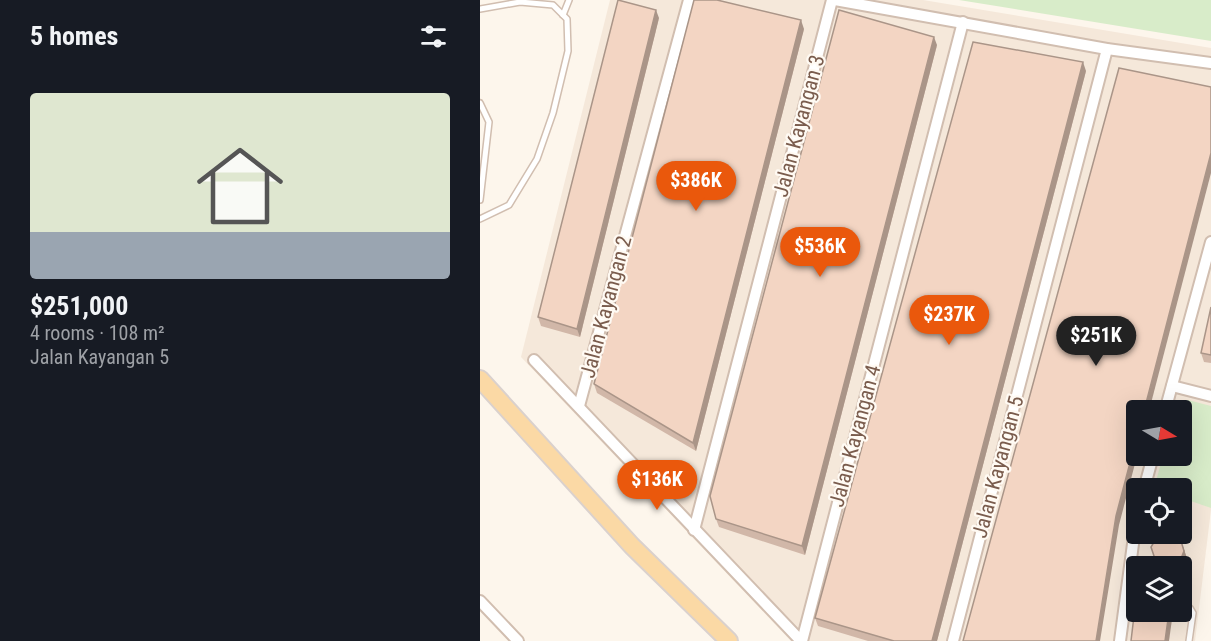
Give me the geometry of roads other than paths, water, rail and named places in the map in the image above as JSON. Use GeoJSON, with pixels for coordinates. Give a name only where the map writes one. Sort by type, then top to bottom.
{"type":"FeatureCollection","features":[{"type":"Feature","properties":{"kind":"main road"},"geometry":{"type":"LineString","coordinates":[[480,379],[632,546],[729,641]]}},
{"type":"Feature","properties":{"kind":"street","name":"Jalan Kayangan 2"},"geometry":{"type":"LineString","coordinates":[[579,406],[689,0]]}},
{"type":"Feature","properties":{"kind":"street"},"geometry":{"type":"LineString","coordinates":[[833,0],[1107,49],[1211,63]]}},
{"type":"Feature","properties":{"kind":"street","name":"Jalan Kayangan 3"},"geometry":{"type":"LineString","coordinates":[[694,530],[833,0]]}},
{"type":"Feature","properties":{"kind":"street","name":"Jalan Kayangan 4"},"geometry":{"type":"LineString","coordinates":[[801,641],[963,22]]}},
{"type":"Feature","properties":{"kind":"street","name":"Jalan Kayangan 5"},"geometry":{"type":"LineString","coordinates":[[953,641],[1107,49]]}},
{"type":"Feature","properties":{"kind":"street"},"geometry":{"type":"LineString","coordinates":[[1168,400],[1211,242]]}},
{"type":"Feature","properties":{"kind":"street"},"geometry":{"type":"LineString","coordinates":[[534,360],[801,641]]}},
{"type":"Feature","properties":{"kind":"street"},"geometry":{"type":"LineString","coordinates":[[1172,386],[1211,396]]}},
{"type":"Feature","properties":{"kind":"street"},"geometry":{"type":"LineString","coordinates":[[1120,641],[1128,600],[1134,544]]}},
{"type":"Feature","properties":{"kind":"street"},"geometry":{"type":"LineString","coordinates":[[480,601],[518,641]]}},
{"type":"Feature","properties":{"kind":"lane"},"geometry":{"type":"LineString","coordinates":[[563,15],[569,0]]}},
{"type":"Feature","properties":{"kind":"lane"},"geometry":{"type":"LineString","coordinates":[[480,9],[520,2],[553,5],[567,19],[568,51],[553,113],[537,159],[509,206],[480,219]]}},
{"type":"Feature","properties":{"kind":"lane"},"geometry":{"type":"LineString","coordinates":[[480,103],[489,122],[482,163],[480,200]]}},
{"type":"Feature","properties":{"kind":"lane"},"geometry":{"type":"LineString","coordinates":[[1190,641],[1191,622]]}}]}
